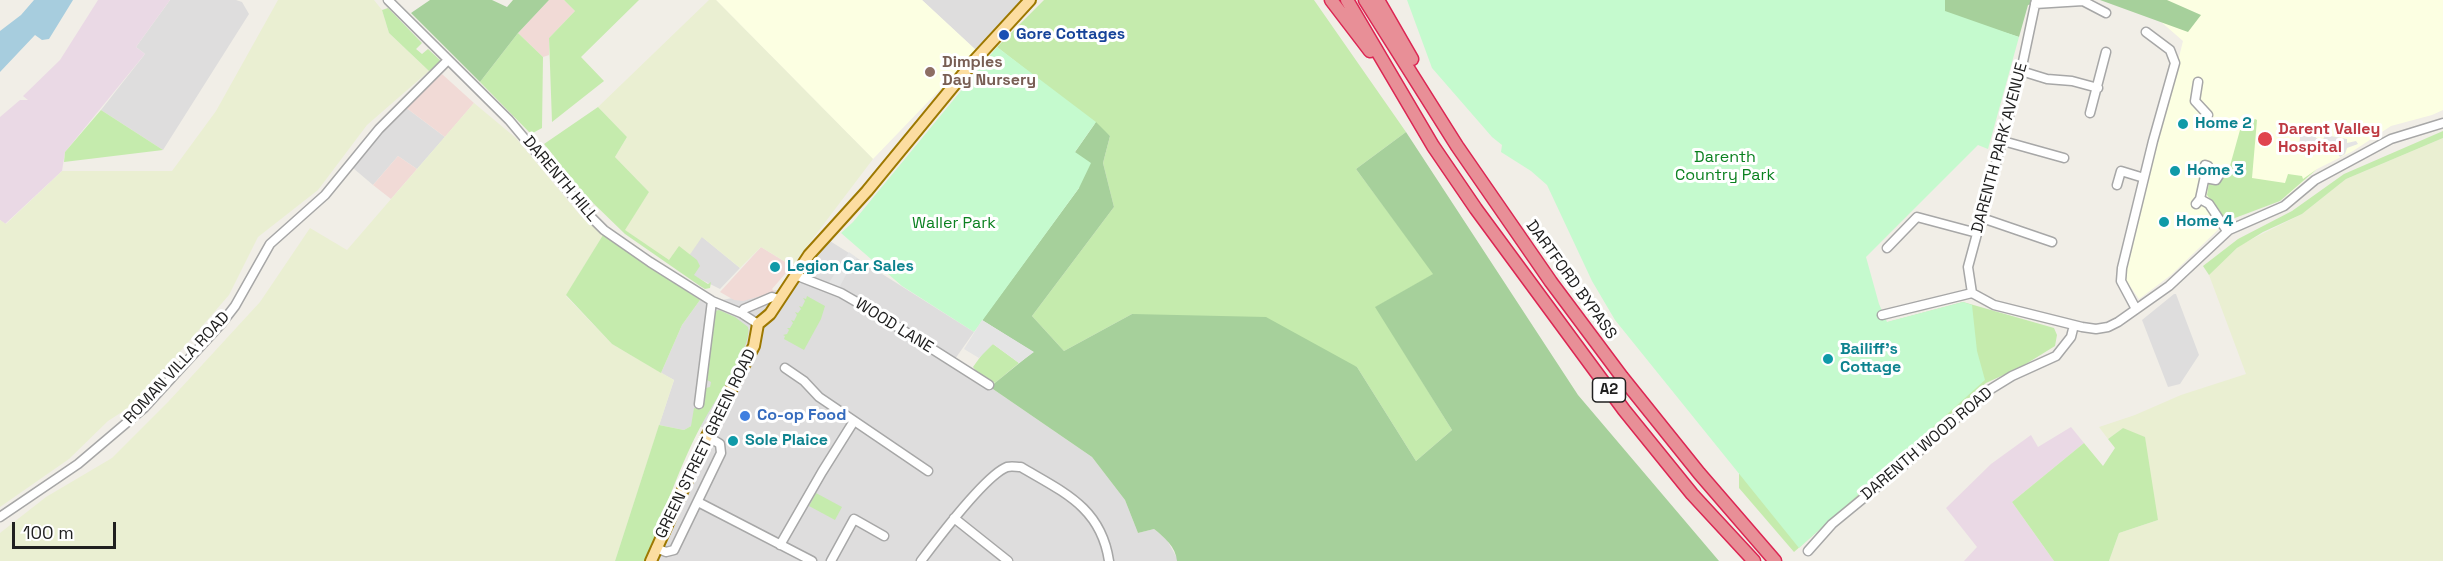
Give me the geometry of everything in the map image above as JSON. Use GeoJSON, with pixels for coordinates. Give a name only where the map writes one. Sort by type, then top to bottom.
{"type":"FeatureCollection","features":[{"type":"Feature","properties":{"kind":"highway","name":"A2"},"geometry":{"type":"LineString","coordinates":[[1331,0],[1394,80]]}},
{"type":"Feature","properties":{"kind":"highway","name":"DARTFORD BYPASS"},"geometry":{"type":"LineString","coordinates":[[1347,0],[1433,146],[1476,209],[1624,410],[1692,494],[1754,561]]}},
{"type":"Feature","properties":{"kind":"highway","name":"DARTFORD BYPASS"},"geometry":{"type":"LineString","coordinates":[[1365,0],[1494,201],[1551,282],[1622,377],[1699,473],[1775,561]]}},
{"type":"Feature","properties":{"kind":"highway","name":"A2"},"geometry":{"type":"LineString","coordinates":[[1378,0],[1453,125],[1591,334]]}},
{"type":"Feature","properties":{"kind":"main road","name":"GREEN STREET GREEN ROAD"},"geometry":{"type":"LineString","coordinates":[[651,561],[706,436],[754,346],[758,324],[770,314],[795,275],[974,61],[1030,0]]}},
{"type":"Feature","properties":{"kind":"street","name":"DARENTH HILL"},"geometry":{"type":"LineString","coordinates":[[388,0],[509,120],[595,222],[650,262],[712,301],[741,313],[758,324]]}},
{"type":"Feature","properties":{"kind":"street","name":"DARENTH PARK AVENUE"},"geometry":{"type":"LineString","coordinates":[[1972,293],[1968,267],[2021,71],[2035,2],[2083,1],[2106,13]]}},
{"type":"Feature","properties":{"kind":"street"},"geometry":{"type":"LineString","coordinates":[[2136,309],[2127,296],[2120,277],[2175,63],[2170,50],[2145,32]]}},
{"type":"Feature","properties":{"kind":"street"},"geometry":{"type":"LineString","coordinates":[[2090,113],[2106,52]]}},
{"type":"Feature","properties":{"kind":"street","name":"ROMAN VILLA ROAD"},"geometry":{"type":"LineString","coordinates":[[0,518],[78,464],[144,408],[235,306],[270,244],[326,195],[379,129],[448,60]]}},
{"type":"Feature","properties":{"kind":"street"},"geometry":{"type":"LineString","coordinates":[[2021,71],[2048,79],[2072,81],[2098,88]]}},
{"type":"Feature","properties":{"kind":"street"},"geometry":{"type":"LineString","coordinates":[[2198,82],[2195,101],[2208,115]]}},
{"type":"Feature","properties":{"kind":"street"},"geometry":{"type":"LineString","coordinates":[[1882,315],[1972,293],[1994,305],[2089,329],[2103,328],[2117,323],[2169,286],[2227,231],[2284,206],[2315,180],[2391,139],[2443,123]]}},
{"type":"Feature","properties":{"kind":"street"},"geometry":{"type":"LineString","coordinates":[[2003,141],[2064,158]]}},
{"type":"Feature","properties":{"kind":"street"},"geometry":{"type":"LineString","coordinates":[[2117,185],[2121,171],[2144,178]]}},
{"type":"Feature","properties":{"kind":"street"},"geometry":{"type":"LineString","coordinates":[[2221,172],[2216,180],[2204,175],[2198,201],[2210,206],[2227,231]]}},
{"type":"Feature","properties":{"kind":"street"},"geometry":{"type":"LineString","coordinates":[[1887,248],[1917,217],[1977,233]]}},
{"type":"Feature","properties":{"kind":"street"},"geometry":{"type":"LineString","coordinates":[[1982,218],[2052,242]]}},
{"type":"Feature","properties":{"kind":"street","name":"WOOD LANE"},"geometry":{"type":"LineString","coordinates":[[795,275],[841,293],[989,386]]}},
{"type":"Feature","properties":{"kind":"street"},"geometry":{"type":"LineString","coordinates":[[741,313],[773,297],[780,299]]}},
{"type":"Feature","properties":{"kind":"street"},"geometry":{"type":"LineString","coordinates":[[699,404],[712,301]]}},
{"type":"Feature","properties":{"kind":"street","name":"DARENTH WOOD ROAD"},"geometry":{"type":"LineString","coordinates":[[1808,551],[1832,524],[1905,464],[1986,392],[2012,376],[2056,356],[2072,335],[2074,325]]}},
{"type":"Feature","properties":{"kind":"street"},"geometry":{"type":"LineString","coordinates":[[785,369],[804,381],[819,397],[928,471]]}},
{"type":"Feature","properties":{"kind":"street"},"geometry":{"type":"LineString","coordinates":[[780,545],[854,421]]}},
{"type":"Feature","properties":{"kind":"street"},"geometry":{"type":"LineString","coordinates":[[656,548],[666,552],[674,550],[699,502],[722,449],[717,442],[706,436]]}},
{"type":"Feature","properties":{"kind":"street"},"geometry":{"type":"LineString","coordinates":[[912,474],[918,465]]}},
{"type":"Feature","properties":{"kind":"street"},"geometry":{"type":"LineString","coordinates":[[921,561],[954,519],[1000,471],[1013,466],[1021,468],[1067,495],[1090,514],[1103,538],[1108,561]]}},
{"type":"Feature","properties":{"kind":"street"},"geometry":{"type":"LineString","coordinates":[[699,502],[812,561]]}},
{"type":"Feature","properties":{"kind":"street"},"geometry":{"type":"LineString","coordinates":[[831,561],[854,519],[884,536]]}},
{"type":"Feature","properties":{"kind":"street"},"geometry":{"type":"LineString","coordinates":[[954,519],[1008,561]]}},
{"type":"Feature","properties":{"kind":"shaded area"},"geometry":{"type":"Polygon","coordinates":[[[98,0],[170,0],[136,47],[145,54],[65,152],[62,171],[5,224],[0,220],[0,117],[20,100],[28,100],[23,96],[60,60],[98,0]]]}},
{"type":"Feature","properties":{"kind":"shaded area"},"geometry":{"type":"Polygon","coordinates":[[[170,0],[236,0],[242,2],[249,14],[163,150],[101,110],[145,54],[136,47],[170,0]]]}},
{"type":"Feature","properties":{"kind":"shaded area"},"geometry":{"type":"Polygon","coordinates":[[[278,0],[374,0],[382,10],[389,33],[429,71],[367,125],[318,190],[258,237],[229,295],[145,392],[125,410],[108,421],[69,459],[0,507],[0,220],[6,224],[62,171],[172,171],[216,111],[278,0]]]}},
{"type":"Feature","properties":{"kind":"shaded area"},"geometry":{"type":"Polygon","coordinates":[[[549,0],[564,0],[575,11],[549,38],[549,55],[543,57],[518,33],[549,0]]]}},
{"type":"Feature","properties":{"kind":"shaded area"},"geometry":{"type":"Polygon","coordinates":[[[709,0],[716,0],[873,159],[792,266],[761,247],[740,268],[702,237],[680,269],[624,230],[649,192],[615,157],[627,137],[598,107],[709,0]]]}},
{"type":"Feature","properties":{"kind":"shaded area"},"geometry":{"type":"Polygon","coordinates":[[[716,0],[922,0],[977,51],[873,159],[716,0]]]}},
{"type":"Feature","properties":{"kind":"shaded area"},"geometry":{"type":"Polygon","coordinates":[[[922,0],[1027,0],[977,51],[922,0]]]}},
{"type":"Feature","properties":{"kind":"shaded area","name":"Darent Valley Hospital"},"geometry":{"type":"Polygon","coordinates":[[[2136,0],[2443,0],[2443,110],[2391,126],[2353,151],[2317,169],[2288,195],[2227,221],[2171,275],[2139,299],[2126,280],[2126,270],[2183,41],[2136,0]]]}},
{"type":"Feature","properties":{"kind":"shaded area"},"geometry":{"type":"Polygon","coordinates":[[[442,74],[474,103],[445,137],[405,107],[442,74]]]}},
{"type":"Feature","properties":{"kind":"shaded area"},"geometry":{"type":"Polygon","coordinates":[[[474,103],[516,138],[580,215],[603,235],[566,296],[612,344],[674,380],[615,561],[0,561],[0,533],[46,497],[112,458],[168,402],[260,302],[310,228],[347,250],[474,103]]]}},
{"type":"Feature","properties":{"kind":"shaded area"},"geometry":{"type":"Polygon","coordinates":[[[405,107],[445,137],[417,169],[398,156],[373,185],[353,168],[376,138],[405,107]]]}},
{"type":"Feature","properties":{"kind":"shaded area"},"geometry":{"type":"Polygon","coordinates":[[[2302,123],[2313,125],[2316,138],[2323,140],[2325,135],[2347,139],[2347,143],[2356,141],[2358,144],[2347,148],[2345,154],[2340,157],[2335,149],[2334,153],[2326,153],[2327,147],[2312,144],[2311,147],[2299,145],[2302,123]]]}},
{"type":"Feature","properties":{"kind":"shaded area"},"geometry":{"type":"Polygon","coordinates":[[[2443,138],[2443,561],[2109,561],[2119,533],[2158,520],[2123,428],[2108,439],[2099,427],[2135,415],[2181,395],[2246,374],[2209,275],[2211,271],[2242,244],[2302,214],[2346,179],[2443,138]]]}},
{"type":"Feature","properties":{"kind":"shaded area"},"geometry":{"type":"Polygon","coordinates":[[[398,156],[417,169],[391,199],[373,185],[398,156]]]}},
{"type":"Feature","properties":{"kind":"shaded area"},"geometry":{"type":"Polygon","coordinates":[[[701,236],[740,268],[720,289],[680,269],[701,236]]]}},
{"type":"Feature","properties":{"kind":"shaded area"},"geometry":{"type":"Polygon","coordinates":[[[830,241],[974,332],[955,359],[990,387],[1092,457],[1125,500],[1138,533],[1154,529],[1167,540],[1177,561],[654,561],[714,428],[691,426],[684,430],[659,425],[674,380],[661,373],[682,325],[700,300],[716,301],[782,289],[805,271],[830,241]]]}},
{"type":"Feature","properties":{"kind":"shaded area"},"geometry":{"type":"Polygon","coordinates":[[[761,247],[792,266],[772,289],[775,292],[743,301],[734,300],[720,292],[761,247]]]}},
{"type":"Feature","properties":{"kind":"shaded area"},"geometry":{"type":"Polygon","coordinates":[[[849,252],[857,258],[849,274],[847,273],[839,288],[828,284],[849,252]]]}},
{"type":"Feature","properties":{"kind":"shaded area"},"geometry":{"type":"Polygon","coordinates":[[[2176,294],[2199,355],[2180,384],[2168,387],[2142,320],[2176,294]]]}},
{"type":"Feature","properties":{"kind":"shaded area"},"geometry":{"type":"Polygon","coordinates":[[[982,320],[1034,352],[1019,363],[993,344],[979,358],[964,349],[982,320]]]}},
{"type":"Feature","properties":{"kind":"shaded area"},"geometry":{"type":"Polygon","coordinates":[[[2071,427],[2084,443],[2012,502],[2054,561],[1964,561],[1977,547],[1946,508],[1991,464],[2031,435],[2038,447],[2071,427]]]}},
{"type":"Feature","properties":{"kind":"green space"},"geometry":{"type":"Polygon","coordinates":[[[430,0],[492,0],[507,7],[513,0],[549,0],[518,33],[480,82],[411,13],[430,0]]]}},
{"type":"Feature","properties":{"kind":"green space"},"geometry":{"type":"Polygon","coordinates":[[[564,0],[639,0],[581,57],[604,81],[552,122],[549,38],[575,11],[564,0]]]}},
{"type":"Feature","properties":{"kind":"green space"},"geometry":{"type":"Polygon","coordinates":[[[1044,0],[1314,0],[1406,132],[1356,169],[1434,274],[1376,307],[1452,430],[1416,461],[1357,367],[1132,314],[1064,351],[1032,316],[1114,207],[1103,163],[1110,136],[997,47],[1044,0]]]}},
{"type":"Feature","properties":{"kind":"green space","name":"Darenth Country Park"},"geometry":{"type":"Polygon","coordinates":[[[1407,0],[1945,0],[1945,11],[2019,37],[1988,149],[1978,145],[1866,257],[1879,304],[1887,322],[1963,302],[1972,305],[1977,351],[1985,380],[1799,548],[1615,320],[1592,281],[1547,185],[1531,171],[1501,152],[1502,145],[1492,137],[1432,68],[1407,0]]]}},
{"type":"Feature","properties":{"kind":"green space"},"geometry":{"type":"Polygon","coordinates":[[[1942,0],[2090,0],[2045,1],[2028,5],[2019,37],[1943,13],[1942,0]]]}},
{"type":"Feature","properties":{"kind":"green space"},"geometry":{"type":"Polygon","coordinates":[[[2100,0],[2167,0],[2201,15],[2188,32],[2100,0]]]}},
{"type":"Feature","properties":{"kind":"green space"},"geometry":{"type":"Polygon","coordinates":[[[388,8],[422,43],[416,49],[422,54],[428,49],[442,62],[429,71],[389,33],[382,10],[388,8]]]}},
{"type":"Feature","properties":{"kind":"green space"},"geometry":{"type":"Polygon","coordinates":[[[518,33],[543,57],[542,128],[531,134],[480,82],[518,33]]]}},
{"type":"Feature","properties":{"kind":"green space","name":"Waller Park"},"geometry":{"type":"Polygon","coordinates":[[[997,47],[1096,122],[1075,152],[1091,163],[1079,188],[974,332],[902,286],[841,233],[853,222],[997,47]]]}},
{"type":"Feature","properties":{"kind":"green space"},"geometry":{"type":"Polygon","coordinates":[[[598,107],[627,137],[615,157],[649,192],[625,230],[669,260],[679,246],[697,260],[700,266],[694,275],[708,284],[711,282],[710,288],[705,289],[700,286],[625,234],[590,200],[553,158],[554,156],[544,144],[598,107]]]}},
{"type":"Feature","properties":{"kind":"green space"},"geometry":{"type":"Polygon","coordinates":[[[101,110],[163,150],[64,162],[65,152],[101,110]]]}},
{"type":"Feature","properties":{"kind":"green space"},"geometry":{"type":"Polygon","coordinates":[[[2255,119],[2257,120],[2252,178],[2285,183],[2288,174],[2302,176],[2303,179],[2317,169],[2280,201],[2227,221],[2207,195],[2209,183],[2214,183],[2224,172],[2228,173],[2240,130],[2244,130],[2255,119]]]}},
{"type":"Feature","properties":{"kind":"green space"},"geometry":{"type":"Polygon","coordinates":[[[1096,122],[1110,136],[1103,163],[1114,207],[1032,316],[1064,351],[1132,314],[1266,317],[1357,367],[1416,461],[1452,430],[1375,307],[1433,274],[1356,169],[1406,132],[1578,395],[1719,561],[1177,561],[1172,547],[1154,529],[1138,533],[1125,500],[1092,457],[990,387],[1033,352],[982,320],[1079,188],[1075,152],[1096,122]]]}},
{"type":"Feature","properties":{"kind":"green space"},"geometry":{"type":"Polygon","coordinates":[[[2443,131],[2443,138],[2346,179],[2302,214],[2263,232],[2237,248],[2209,275],[2203,266],[2238,239],[2292,211],[2344,174],[2443,131]]]}},
{"type":"Feature","properties":{"kind":"green space"},"geometry":{"type":"Polygon","coordinates":[[[603,235],[700,300],[682,325],[661,373],[612,344],[566,295],[603,235]]]}},
{"type":"Feature","properties":{"kind":"green space"},"geometry":{"type":"Polygon","coordinates":[[[807,296],[825,306],[821,319],[804,350],[784,339],[783,335],[787,334],[789,330],[787,328],[790,328],[793,323],[791,320],[794,321],[797,315],[795,312],[798,313],[801,309],[799,306],[802,307],[805,301],[803,298],[806,299],[807,296]]]}},
{"type":"Feature","properties":{"kind":"green space"},"geometry":{"type":"Polygon","coordinates":[[[1963,302],[2054,328],[2057,335],[2055,346],[2021,367],[1986,383],[1794,552],[1739,488],[1739,474],[1854,331],[1963,302]]]}},
{"type":"Feature","properties":{"kind":"green space"},"geometry":{"type":"Polygon","coordinates":[[[719,310],[735,317],[748,327],[746,344],[693,442],[645,561],[615,561],[659,425],[684,430],[691,426],[694,408],[702,409],[706,388],[710,387],[711,382],[707,380],[715,311],[719,310]]]}},
{"type":"Feature","properties":{"kind":"green space"},"geometry":{"type":"Polygon","coordinates":[[[993,344],[1019,363],[995,383],[979,375],[973,367],[988,346],[993,344]]]}},
{"type":"Feature","properties":{"kind":"green space"},"geometry":{"type":"Polygon","coordinates":[[[2123,428],[2145,437],[2158,520],[2119,533],[2109,561],[2054,561],[2012,502],[2084,443],[2103,466],[2115,448],[2108,439],[2123,428]]]}},
{"type":"Feature","properties":{"kind":"green space"},"geometry":{"type":"Polygon","coordinates":[[[816,493],[842,507],[835,520],[809,506],[816,493]]]}},
{"type":"Feature","properties":{"kind":"water"},"geometry":{"type":"Polygon","coordinates":[[[34,0],[73,0],[49,39],[42,40],[35,35],[0,72],[0,31],[21,15],[34,0]]]}},
{"type":"Feature","properties":{"kind":"place","name":"Gore Cottages"},"geometry":{"type":"Point","coordinates":[1004,35]}},
{"type":"Feature","properties":{"kind":"place","name":"Dimples Day Nursery"},"geometry":{"type":"Point","coordinates":[930,72]}},
{"type":"Feature","properties":{"kind":"place","name":"Home 2"},"geometry":{"type":"Point","coordinates":[2183,124]}},
{"type":"Feature","properties":{"kind":"place","name":"Darent Valley Hospital"},"geometry":{"type":"Point","coordinates":[2265,139]}},
{"type":"Feature","properties":{"kind":"place","name":"Home 3"},"geometry":{"type":"Point","coordinates":[2175,171]}},
{"type":"Feature","properties":{"kind":"place","name":"Home 4"},"geometry":{"type":"Point","coordinates":[2164,222]}},
{"type":"Feature","properties":{"kind":"place","name":"Legion Car Sales"},"geometry":{"type":"Point","coordinates":[775,267]}},
{"type":"Feature","properties":{"kind":"place","name":"Bailiff's Cottage"},"geometry":{"type":"Point","coordinates":[1828,359]}},
{"type":"Feature","properties":{"kind":"place","name":"Co-op Food"},"geometry":{"type":"Point","coordinates":[745,416]}},
{"type":"Feature","properties":{"kind":"place","name":"Sole Plaice"},"geometry":{"type":"Point","coordinates":[733,441]}}]}
